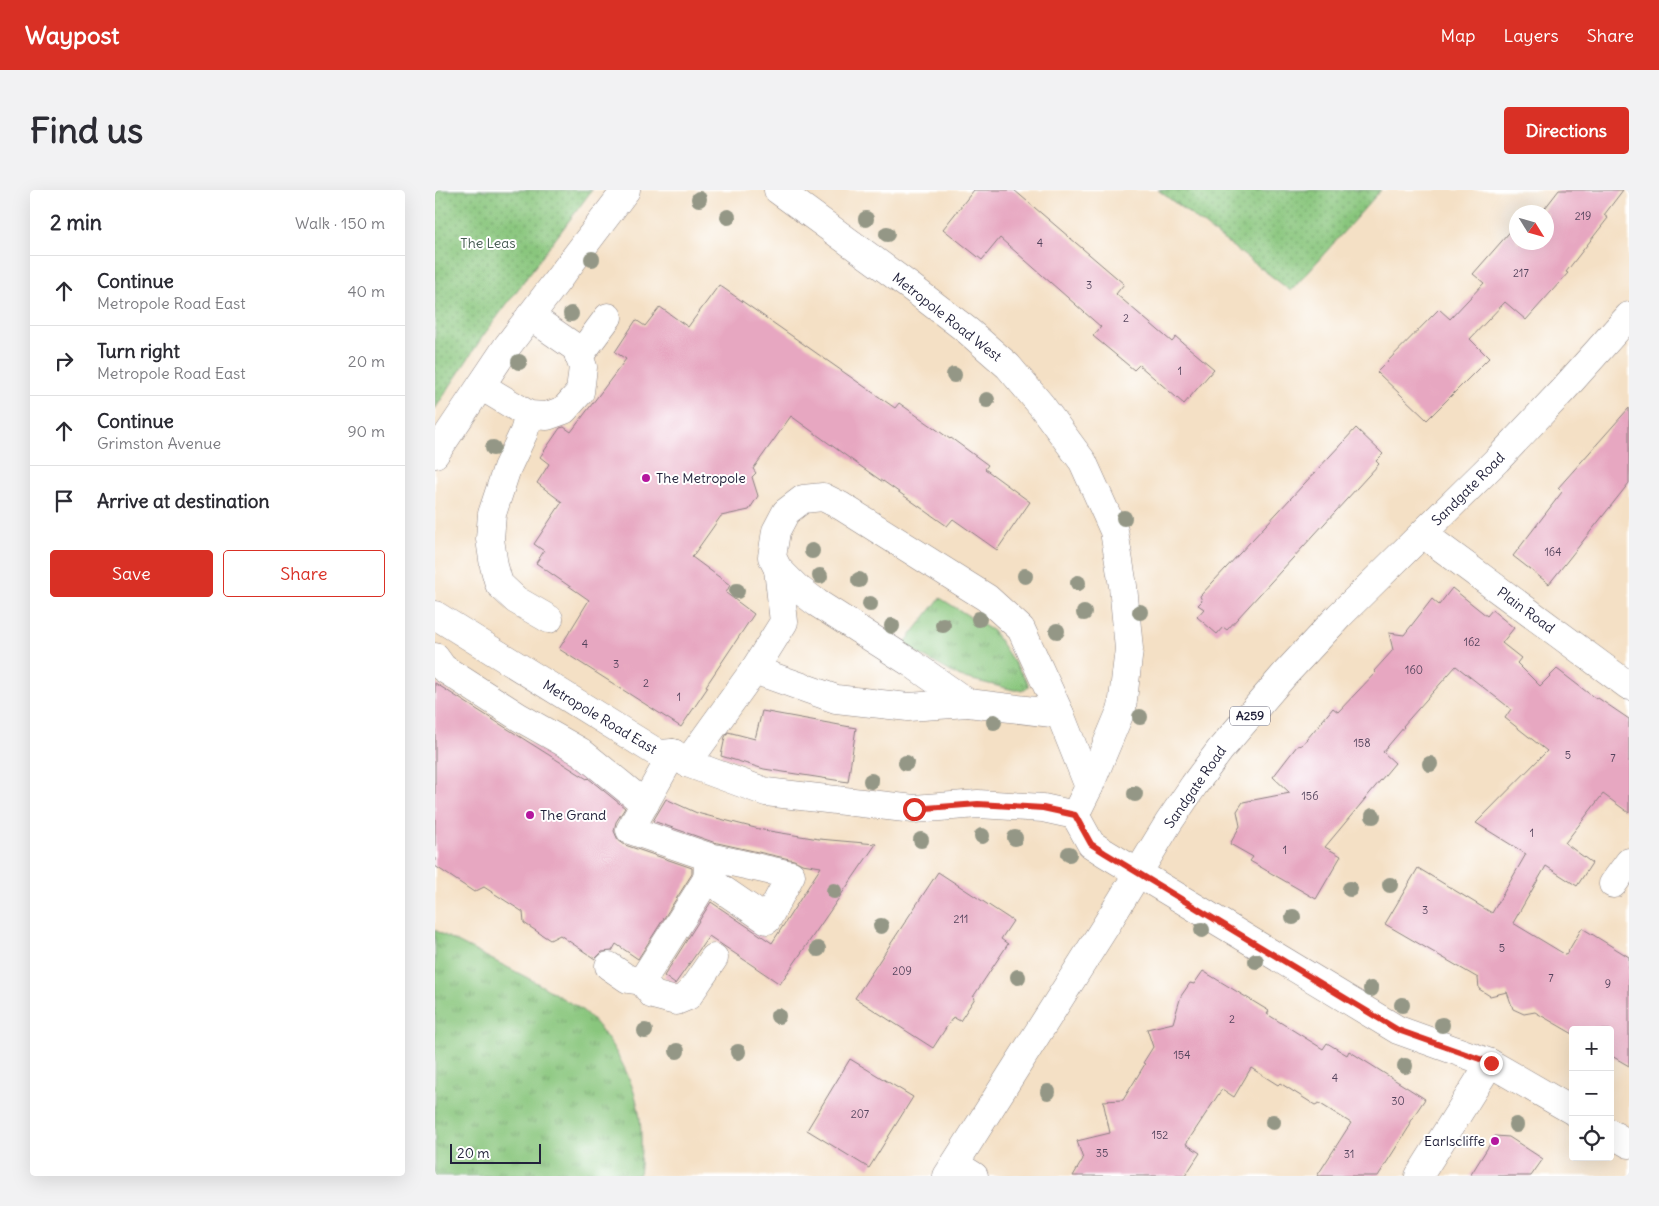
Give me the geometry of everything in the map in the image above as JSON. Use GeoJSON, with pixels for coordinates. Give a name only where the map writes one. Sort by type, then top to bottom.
{"type":"FeatureCollection","features":[{"type":"Feature","properties":{"kind":"main road"},"geometry":{"type":"LineString","coordinates":[[435,454],[530,316],[626,190]]}},
{"type":"Feature","properties":{"kind":"main road","name":"Metropole Road West"},"geometry":{"type":"LineString","coordinates":[[778,190],[912,288],[968,331],[1008,366],[1041,405],[1083,462],[1114,531],[1123,586],[1129,649],[1122,708],[1089,787],[1075,815]]}},
{"type":"Feature","properties":{"kind":"main road"},"geometry":{"type":"LineString","coordinates":[[481,386],[529,415],[547,416],[564,410],[580,392],[583,367],[576,348],[530,316]]}},
{"type":"Feature","properties":{"kind":"main road","name":"Sandgate Road"},"geometry":{"type":"LineString","coordinates":[[959,1172],[1137,873],[1194,785],[1285,674],[1339,616],[1497,460],[1629,316]]}},
{"type":"Feature","properties":{"kind":"main road"},"geometry":{"type":"LineString","coordinates":[[579,356],[607,317]]}},
{"type":"Feature","properties":{"kind":"main road"},"geometry":{"type":"LineString","coordinates":[[529,415],[525,432],[507,468],[492,514],[490,539],[499,584],[516,600],[549,619]]}},
{"type":"Feature","properties":{"kind":"main road"},"geometry":{"type":"LineString","coordinates":[[968,703],[911,663],[817,603],[796,587],[778,569],[772,557],[776,531],[786,512],[803,500],[823,496],[987,598],[1021,629],[1060,714],[1089,787]]}},
{"type":"Feature","properties":{"kind":"main road","name":"Plain Road"},"geometry":{"type":"LineString","coordinates":[[1423,534],[1629,686]]}},
{"type":"Feature","properties":{"kind":"main road"},"geometry":{"type":"LineString","coordinates":[[642,981],[708,868],[631,830],[645,804],[680,758],[754,670],[784,622],[778,569]]}},
{"type":"Feature","properties":{"kind":"main road"},"geometry":{"type":"LineString","coordinates":[[435,652],[443,620]]}},
{"type":"Feature","properties":{"kind":"main road","name":"Metropole Road East"},"geometry":{"type":"LineString","coordinates":[[443,620],[659,754],[680,758],[766,792],[914,809],[978,804],[1043,808],[1075,815]]}},
{"type":"Feature","properties":{"kind":"main road"},"geometry":{"type":"LineString","coordinates":[[435,657],[443,668],[519,717],[581,752],[645,804]]}},
{"type":"Feature","properties":{"kind":"main road"},"geometry":{"type":"LineString","coordinates":[[754,670],[836,699],[908,707],[968,703],[1060,714]]}},
{"type":"Feature","properties":{"kind":"main road"},"geometry":{"type":"LineString","coordinates":[[1075,815],[1091,844],[1398,1030],[1491,1063],[1569,1109]]}},
{"type":"Feature","properties":{"kind":"main road"},"geometry":{"type":"LineString","coordinates":[[1613,884],[1629,862]]}},
{"type":"Feature","properties":{"kind":"main road"},"geometry":{"type":"LineString","coordinates":[[609,966],[628,979],[642,981],[653,995],[676,1001],[688,996],[714,958]]}},
{"type":"Feature","properties":{"kind":"main road"},"geometry":{"type":"LineString","coordinates":[[1419,1176],[1491,1063]]}},
{"type":"Feature","properties":{"kind":"main road"},"geometry":{"type":"LineString","coordinates":[[1614,1135],[1629,1144]]}},
{"type":"Feature","properties":{"kind":"green space","name":"The Leas"},"geometry":{"type":"Polygon","coordinates":[[[435,190],[592,190],[483,336],[435,409],[435,190]]]}},
{"type":"Feature","properties":{"kind":"green space"},"geometry":{"type":"Polygon","coordinates":[[[1158,190],[1381,190],[1291,291],[1158,190]]]}},
{"type":"Feature","properties":{"kind":"green space"},"geometry":{"type":"Polygon","coordinates":[[[940,598],[993,631],[1028,683],[1028,688],[1014,690],[960,677],[903,645],[940,598]]]}},
{"type":"Feature","properties":{"kind":"green space"},"geometry":{"type":"Polygon","coordinates":[[[435,930],[529,978],[576,1006],[602,1032],[620,1059],[638,1105],[641,1133],[639,1176],[435,1176],[435,930]]]}},
{"type":"Feature","properties":{"kind":"building"},"geometry":{"type":"Polygon","coordinates":[[[974,190],[1014,190],[1124,284],[1116,294],[1172,342],[1176,337],[1214,369],[1184,404],[1139,365],[1134,370],[1093,336],[1101,327],[1000,238],[982,260],[943,229],[974,190]]]}},
{"type":"Feature","properties":{"kind":"building"},"geometry":{"type":"Polygon","coordinates":[[[1559,190],[1623,190],[1604,215],[1608,218],[1566,272],[1568,273],[1526,320],[1505,302],[1470,339],[1489,358],[1427,420],[1377,372],[1439,309],[1450,319],[1484,283],[1473,274],[1509,233],[1509,250],[1554,250],[1554,205],[1547,205],[1559,190]]]}},
{"type":"Feature","properties":{"kind":"building","name":"The Metropole"},"geometry":{"type":"Polygon","coordinates":[[[719,285],[895,408],[899,403],[951,438],[988,465],[985,469],[1030,502],[997,550],[953,519],[947,526],[791,416],[753,469],[756,473],[752,477],[758,496],[749,510],[721,516],[692,557],[730,585],[726,593],[754,614],[681,727],[559,649],[589,600],[536,563],[544,551],[534,544],[562,502],[537,483],[549,464],[540,457],[560,428],[564,427],[571,432],[626,359],[615,352],[636,320],[645,326],[660,307],[688,327],[719,285]]]}},
{"type":"Feature","properties":{"kind":"building"},"geometry":{"type":"Polygon","coordinates":[[[1629,408],[1629,483],[1549,584],[1513,556],[1562,492],[1558,488],[1629,408]]]}},
{"type":"Feature","properties":{"kind":"building"},"geometry":{"type":"Polygon","coordinates":[[[1356,428],[1383,454],[1376,461],[1379,464],[1227,630],[1223,627],[1217,634],[1197,617],[1204,609],[1198,605],[1202,601],[1200,596],[1356,428]]]}},
{"type":"Feature","properties":{"kind":"building"},"geometry":{"type":"Polygon","coordinates":[[[1452,588],[1487,616],[1492,610],[1514,628],[1502,643],[1521,658],[1517,663],[1540,686],[1557,669],[1596,699],[1598,698],[1629,719],[1629,813],[1603,794],[1565,843],[1592,863],[1577,886],[1546,866],[1513,923],[1566,955],[1582,928],[1629,957],[1629,1066],[1614,1057],[1614,1026],[1569,1026],[1569,1032],[1535,1012],[1524,1014],[1513,1009],[1507,992],[1490,996],[1479,989],[1478,978],[1385,924],[1418,868],[1492,913],[1526,854],[1476,823],[1547,751],[1505,718],[1511,709],[1456,666],[1403,726],[1383,752],[1395,763],[1325,847],[1341,856],[1316,899],[1250,861],[1253,857],[1230,844],[1240,826],[1237,811],[1243,802],[1290,793],[1273,777],[1297,746],[1302,745],[1333,708],[1338,712],[1376,672],[1374,671],[1393,650],[1389,633],[1404,635],[1432,599],[1439,605],[1452,588]]]}},
{"type":"Feature","properties":{"kind":"building","name":"The Grand"},"geometry":{"type":"Polygon","coordinates":[[[435,683],[588,778],[625,808],[616,822],[614,831],[618,840],[625,845],[692,868],[692,874],[638,959],[616,944],[612,951],[602,952],[595,959],[560,935],[550,940],[524,923],[523,912],[484,887],[474,892],[435,866],[435,683]]]}},
{"type":"Feature","properties":{"kind":"building"},"geometry":{"type":"Polygon","coordinates":[[[762,711],[856,728],[848,782],[764,769],[721,756],[728,732],[755,739],[762,711]]]}},
{"type":"Feature","properties":{"kind":"building"},"geometry":{"type":"Polygon","coordinates":[[[666,799],[697,813],[763,830],[819,839],[876,844],[780,984],[709,936],[675,984],[664,976],[711,902],[772,943],[821,867],[713,842],[653,821],[666,799]]]}},
{"type":"Feature","properties":{"kind":"building"},"geometry":{"type":"Polygon","coordinates":[[[938,872],[1013,921],[1001,939],[1008,944],[973,997],[975,998],[960,1021],[953,1017],[933,1048],[855,998],[938,872]]]}},
{"type":"Feature","properties":{"kind":"building"},"geometry":{"type":"Polygon","coordinates":[[[1203,971],[1269,1011],[1267,1014],[1323,1049],[1327,1043],[1347,1055],[1349,1051],[1425,1099],[1378,1176],[1317,1176],[1351,1123],[1319,1103],[1315,1105],[1280,1083],[1278,1085],[1251,1068],[1234,1097],[1222,1089],[1186,1144],[1200,1153],[1185,1176],[1073,1176],[1083,1159],[1077,1141],[1110,1133],[1103,1101],[1123,1100],[1145,1064],[1143,1063],[1153,1047],[1147,1029],[1173,1023],[1181,996],[1190,983],[1194,984],[1203,971]]]}},
{"type":"Feature","properties":{"kind":"building"},"geometry":{"type":"Polygon","coordinates":[[[850,1059],[913,1097],[869,1168],[807,1130],[850,1059]]]}},
{"type":"Feature","properties":{"kind":"building"},"geometry":{"type":"Polygon","coordinates":[[[1495,1136],[1509,1137],[1543,1159],[1531,1176],[1470,1176],[1495,1136]]]}},
{"type":"Feature","properties":{"kind":"place","name":"The Metropole"},"geometry":{"type":"Point","coordinates":[646,478]}},
{"type":"Feature","properties":{"kind":"place","name":"The Grand"},"geometry":{"type":"Point","coordinates":[530,815]}},
{"type":"Feature","properties":{"kind":"place","name":"Earlscliffe"},"geometry":{"type":"Point","coordinates":[1495,1141]}},
{"type":"Feature","properties":{"kind":"route"},"geometry":{"type":"LineString","coordinates":[[914,809],[978,804],[1043,808],[1075,815],[1091,844],[1398,1030],[1491,1063]]}}]}
